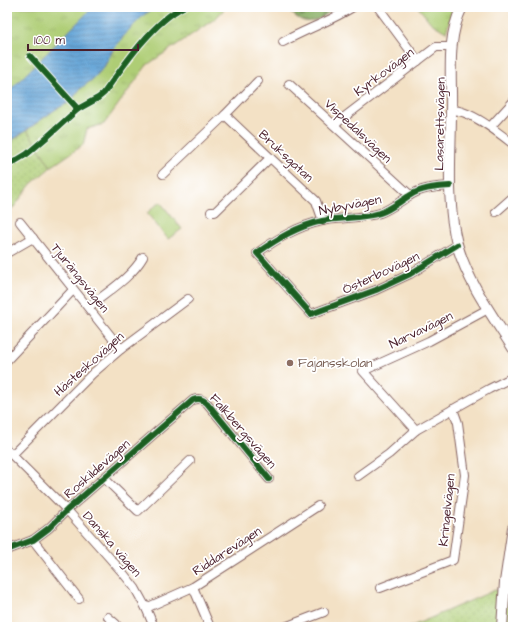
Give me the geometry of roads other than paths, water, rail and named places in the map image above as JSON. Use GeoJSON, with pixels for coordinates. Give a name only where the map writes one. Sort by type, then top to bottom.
{"type":"FeatureCollection","features":[{"type":"Feature","properties":{"kind":"street"},"geometry":{"type":"LineString","coordinates":[[284,42],[301,32],[353,7]]}},
{"type":"Feature","properties":{"kind":"street"},"geometry":{"type":"LineString","coordinates":[[378,7],[418,61]]}},
{"type":"Feature","properties":{"kind":"street","name":"Lasarettsvägen"},"geometry":{"type":"LineString","coordinates":[[462,7],[458,15],[452,47],[450,186],[454,229],[469,276],[513,348]]}},
{"type":"Feature","properties":{"kind":"street","name":"Kyrkovägen"},"geometry":{"type":"LineString","coordinates":[[334,125],[436,47],[452,47]]}},
{"type":"Feature","properties":{"kind":"street"},"geometry":{"type":"LineString","coordinates":[[163,174],[225,115],[258,81]]}},
{"type":"Feature","properties":{"kind":"street","name":"Vispedalsvägen"},"geometry":{"type":"LineString","coordinates":[[289,84],[410,195]]}},
{"type":"Feature","properties":{"kind":"street"},"geometry":{"type":"LineString","coordinates":[[490,126],[513,102]]}},
{"type":"Feature","properties":{"kind":"street"},"geometry":{"type":"LineString","coordinates":[[451,110],[459,110],[490,126],[513,144]]}},
{"type":"Feature","properties":{"kind":"street","name":"Bruksgatan"},"geometry":{"type":"LineString","coordinates":[[225,115],[316,201],[323,221]]}},
{"type":"Feature","properties":{"kind":"street"},"geometry":{"type":"LineString","coordinates":[[211,212],[215,212],[270,158]]}},
{"type":"Feature","properties":{"kind":"street","name":"Nybyvägen"},"geometry":{"type":"LineString","coordinates":[[311,314],[257,253],[277,239],[302,227],[323,221],[381,213],[394,207],[410,195],[431,187],[450,186]]}},
{"type":"Feature","properties":{"kind":"street"},"geometry":{"type":"LineString","coordinates":[[496,212],[513,197]]}},
{"type":"Feature","properties":{"kind":"street","name":"Tjurängsvägen"},"geometry":{"type":"LineString","coordinates":[[20,222],[121,349]]}},
{"type":"Feature","properties":{"kind":"street"},"geometry":{"type":"LineString","coordinates":[[7,253],[33,238]]}},
{"type":"Feature","properties":{"kind":"street","name":"Österbovägen"},"geometry":{"type":"LineString","coordinates":[[311,314],[376,290],[410,274],[458,245]]}},
{"type":"Feature","properties":{"kind":"street"},"geometry":{"type":"LineString","coordinates":[[89,307],[131,273],[143,257]]}},
{"type":"Feature","properties":{"kind":"street"},"geometry":{"type":"LineString","coordinates":[[7,360],[73,290]]}},
{"type":"Feature","properties":{"kind":"street","name":"Hästeskovägen"},"geometry":{"type":"LineString","coordinates":[[10,453],[92,374],[121,349],[188,299]]}},
{"type":"Feature","properties":{"kind":"street","name":"Narvavägen"},"geometry":{"type":"LineString","coordinates":[[416,430],[363,371],[429,341],[488,309]]}},
{"type":"Feature","properties":{"kind":"street"},"geometry":{"type":"LineString","coordinates":[[358,476],[389,454],[416,430],[513,378]]}},
{"type":"Feature","properties":{"kind":"street","name":"Roskildevägen"},"geometry":{"type":"LineString","coordinates":[[7,550],[33,540],[49,528],[67,510],[193,400],[199,398]]}},
{"type":"Feature","properties":{"kind":"street","name":"Falkbergsvägen"},"geometry":{"type":"LineString","coordinates":[[199,398],[207,403],[269,479]]}},
{"type":"Feature","properties":{"kind":"street","name":"Kringelvägen"},"geometry":{"type":"LineString","coordinates":[[380,588],[454,560],[465,475],[458,423],[453,409]]}},
{"type":"Feature","properties":{"kind":"street","name":"Danska vägen"},"geometry":{"type":"LineString","coordinates":[[10,453],[67,510],[123,573],[135,588],[154,627]]}},
{"type":"Feature","properties":{"kind":"street"},"geometry":{"type":"LineString","coordinates":[[104,478],[138,511],[190,461]]}},
{"type":"Feature","properties":{"kind":"street","name":"Riddarevägen"},"geometry":{"type":"LineString","coordinates":[[146,608],[193,587],[318,506]]}},
{"type":"Feature","properties":{"kind":"street"},"geometry":{"type":"LineString","coordinates":[[502,627],[513,528]]}},
{"type":"Feature","properties":{"kind":"street"},"geometry":{"type":"LineString","coordinates":[[33,540],[79,599]]}},
{"type":"Feature","properties":{"kind":"street"},"geometry":{"type":"LineString","coordinates":[[193,587],[210,627]]}},
{"type":"Feature","properties":{"kind":"street"},"geometry":{"type":"LineString","coordinates":[[285,627],[324,612]]}},
{"type":"Feature","properties":{"kind":"street"},"geometry":{"type":"LineString","coordinates":[[108,617],[116,624],[117,627]]}},
{"type":"Feature","properties":{"kind":"water"},"geometry":{"type":"Polygon","coordinates":[[[93,7],[157,7],[145,14],[127,32],[113,50],[104,67],[93,79],[80,89],[70,102],[56,109],[7,144],[7,93],[93,7]]]}},
{"type":"Feature","properties":{"kind":"place","name":"Fajansskolan"},"geometry":{"type":"Point","coordinates":[290,363]}}]}
